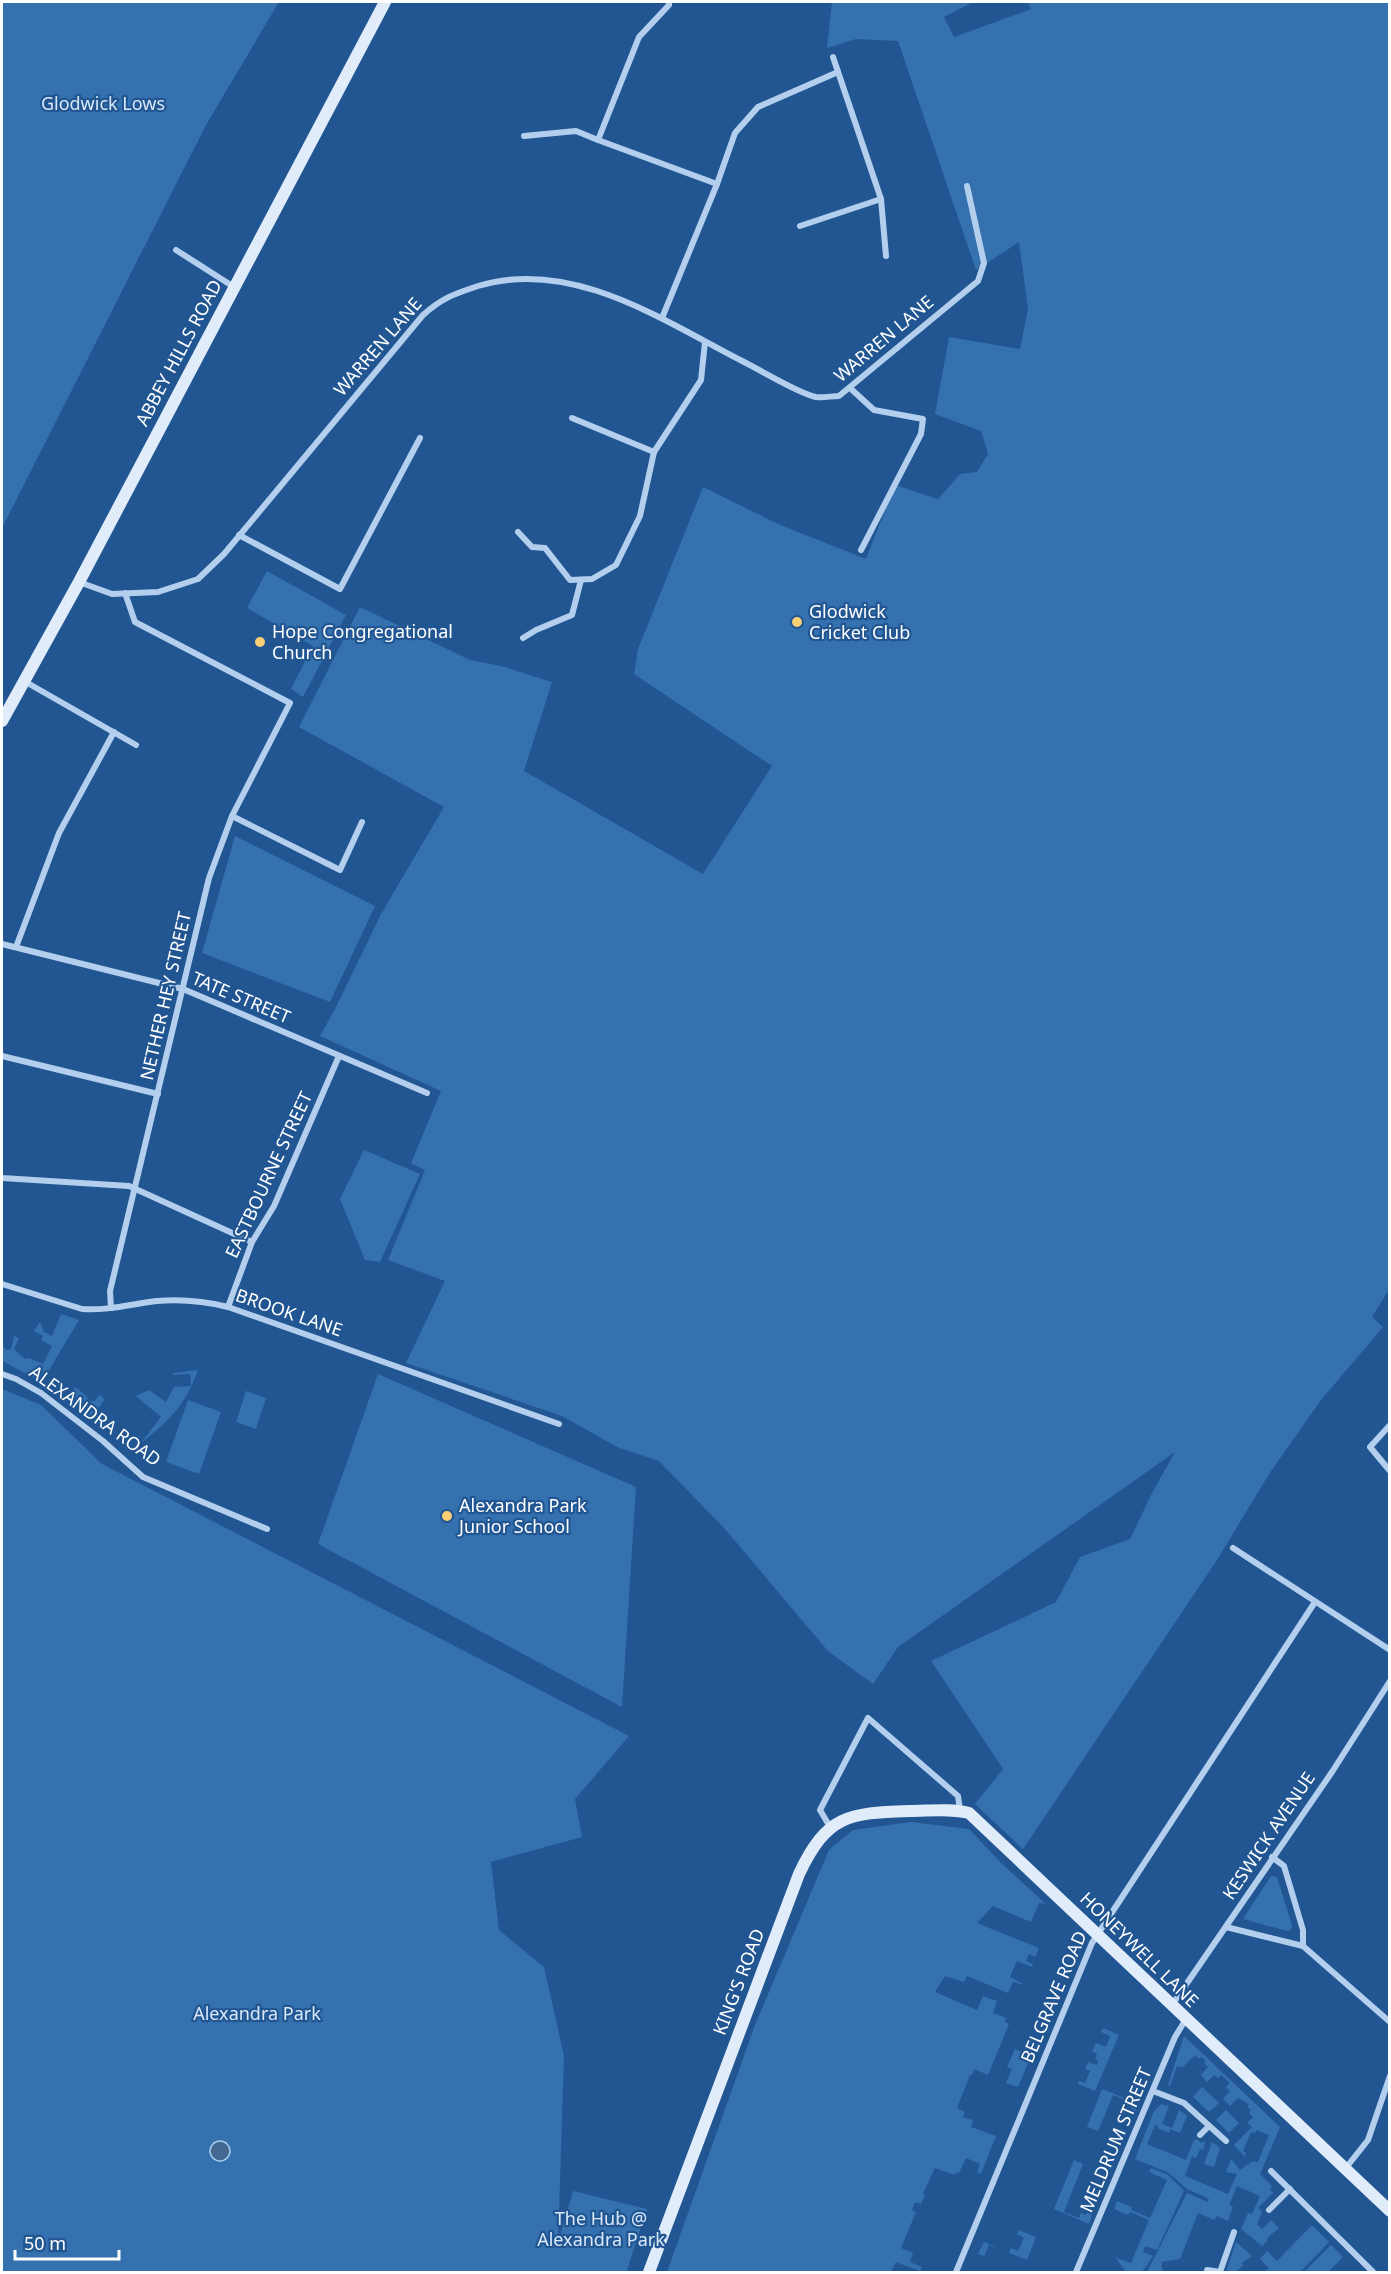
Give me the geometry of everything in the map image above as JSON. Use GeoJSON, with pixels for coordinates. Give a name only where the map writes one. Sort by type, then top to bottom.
{"type":"FeatureCollection","features":[{"type":"Feature","properties":{"kind":"street","name":"ABBEY HILLS ROAD"},"geometry":{"type":"LineString","coordinates":[[2,721],[385,2]]}},
{"type":"Feature","properties":{"kind":"street"},"geometry":{"type":"LineString","coordinates":[[598,140],[639,37],[669,2]]}},
{"type":"Feature","properties":{"kind":"street"},"geometry":{"type":"LineString","coordinates":[[833,57],[881,200],[886,256]]}},
{"type":"Feature","properties":{"kind":"street"},"geometry":{"type":"LineString","coordinates":[[662,318],[717,184],[735,133],[758,107],[838,72]]}},
{"type":"Feature","properties":{"kind":"street"},"geometry":{"type":"LineString","coordinates":[[524,136],[576,131],[717,184]]}},
{"type":"Feature","properties":{"kind":"street","name":"WARREN LANE"},"geometry":{"type":"LineString","coordinates":[[78,582],[112,594],[158,591],[198,579],[239,535],[423,315],[441,299],[497,280],[541,278],[595,290],[662,318],[705,342],[817,397],[839,396],[978,281],[984,263],[967,186]]}},
{"type":"Feature","properties":{"kind":"street"},"geometry":{"type":"LineString","coordinates":[[800,226],[881,200]]}},
{"type":"Feature","properties":{"kind":"street"},"geometry":{"type":"LineString","coordinates":[[176,250],[234,287]]}},
{"type":"Feature","properties":{"kind":"street"},"geometry":{"type":"LineString","coordinates":[[518,532],[532,547],[546,548],[570,580],[592,579],[616,565],[640,516],[654,452],[701,380],[705,342]]}},
{"type":"Feature","properties":{"kind":"street"},"geometry":{"type":"LineString","coordinates":[[850,388],[874,410],[923,419],[921,434],[861,550]]}},
{"type":"Feature","properties":{"kind":"street"},"geometry":{"type":"LineString","coordinates":[[572,418],[654,452]]}},
{"type":"Feature","properties":{"kind":"street"},"geometry":{"type":"LineString","coordinates":[[239,535],[340,589],[420,438]]}},
{"type":"Feature","properties":{"kind":"street"},"geometry":{"type":"LineString","coordinates":[[523,638],[572,615],[580,580]]}},
{"type":"Feature","properties":{"kind":"street","name":"NETHER HEY STREET"},"geometry":{"type":"LineString","coordinates":[[111,1308],[110,1291],[209,878],[232,816],[290,703],[135,622],[125,593]]}},
{"type":"Feature","properties":{"kind":"street"},"geometry":{"type":"LineString","coordinates":[[24,681],[135,745]]}},
{"type":"Feature","properties":{"kind":"street"},"geometry":{"type":"LineString","coordinates":[[15,947],[59,833],[114,732]]}},
{"type":"Feature","properties":{"kind":"street"},"geometry":{"type":"LineString","coordinates":[[232,816],[340,870],[362,822]]}},
{"type":"Feature","properties":{"kind":"street","name":"TATE STREET"},"geometry":{"type":"LineString","coordinates":[[2,944],[183,989],[427,1093]]}},
{"type":"Feature","properties":{"kind":"street"},"geometry":{"type":"LineString","coordinates":[[2,1056],[158,1094]]}},
{"type":"Feature","properties":{"kind":"street","name":"EASTBOURNE STREET"},"geometry":{"type":"LineString","coordinates":[[228,1307],[252,1242],[274,1206],[339,1056]]}},
{"type":"Feature","properties":{"kind":"street"},"geometry":{"type":"LineString","coordinates":[[2,1178],[129,1186],[252,1242]]}},
{"type":"Feature","properties":{"kind":"street","name":"BROOK LANE"},"geometry":{"type":"LineString","coordinates":[[2,1284],[82,1309],[179,1300],[202,1301],[228,1307],[559,1424]]}},
{"type":"Feature","properties":{"kind":"street","name":"ALEXANDRA ROAD"},"geometry":{"type":"LineString","coordinates":[[2,1374],[41,1393],[103,1441],[143,1477],[267,1529]]}},
{"type":"Feature","properties":{"kind":"street"},"geometry":{"type":"LineString","coordinates":[[1389,1425],[1370,1447],[1389,1471]]}},
{"type":"Feature","properties":{"kind":"street"},"geometry":{"type":"LineString","coordinates":[[1233,1548],[1389,1650]]}},
{"type":"Feature","properties":{"kind":"street","name":"BELGRAVE ROAD"},"geometry":{"type":"LineString","coordinates":[[956,2272],[1097,1934],[1315,1602]]}},
{"type":"Feature","properties":{"kind":"street","name":"KESWICK AVENUE"},"geometry":{"type":"LineString","coordinates":[[1171,2006],[1332,1772],[1389,1682]]}},
{"type":"Feature","properties":{"kind":"street","name":"HONEYWELL LANE"},"geometry":{"type":"LineString","coordinates":[[830,1827],[820,1810],[868,1718],[958,1796],[960,1810],[969,1813],[1389,2211]]}},
{"type":"Feature","properties":{"kind":"street"},"geometry":{"type":"LineString","coordinates":[[830,1827],[859,1814],[960,1810]]}},
{"type":"Feature","properties":{"kind":"street","name":"KING'S ROAD"},"geometry":{"type":"LineString","coordinates":[[649,2272],[799,1874],[809,1852],[830,1827]]}},
{"type":"Feature","properties":{"kind":"street"},"geometry":{"type":"LineString","coordinates":[[1272,1857],[1284,1866],[1303,1930],[1303,1946]]}},
{"type":"Feature","properties":{"kind":"street"},"geometry":{"type":"LineString","coordinates":[[1226,1926],[1303,1946],[1389,2022]]}},
{"type":"Feature","properties":{"kind":"street","name":"MELDRUM STREET"},"geometry":{"type":"LineString","coordinates":[[1076,2272],[1179,2027],[1186,2019]]}},
{"type":"Feature","properties":{"kind":"street"},"geometry":{"type":"LineString","coordinates":[[1345,2169],[1363,2149],[1368,2139],[1389,2076]]}},
{"type":"Feature","properties":{"kind":"street"},"geometry":{"type":"LineString","coordinates":[[1153,2091],[1184,2103],[1226,2141]]}},
{"type":"Feature","properties":{"kind":"street"},"geometry":{"type":"LineString","coordinates":[[1200,2135],[1209,2126]]}},
{"type":"Feature","properties":{"kind":"street"},"geometry":{"type":"LineString","coordinates":[[1271,2171],[1373,2272]]}},
{"type":"Feature","properties":{"kind":"street"},"geometry":{"type":"LineString","coordinates":[[1269,2210],[1290,2189]]}},
{"type":"Feature","properties":{"kind":"street"},"geometry":{"type":"LineString","coordinates":[[1207,2270],[1220,2272],[1234,2232]]}},
{"type":"Feature","properties":{"kind":"green space","name":"Glodwick Lows"},"geometry":{"type":"Polygon","coordinates":[[[2,2],[279,2],[206,125],[2,528],[2,2]]]}},
{"type":"Feature","properties":{"kind":"green space"},"geometry":{"type":"Polygon","coordinates":[[[832,2],[973,2],[944,17],[954,37],[1031,9],[1028,2],[1389,2],[1390,1288],[1372,1317],[1383,1327],[1321,1400],[1269,1474],[1217,1560],[1023,1849],[975,1804],[1003,1769],[931,1661],[1056,1602],[1080,1557],[1130,1539],[1175,1452],[898,1647],[873,1684],[828,1651],[724,1528],[659,1461],[619,1448],[562,1416],[406,1363],[445,1281],[388,1260],[425,1170],[411,1163],[441,1091],[320,1036],[381,914],[444,807],[299,727],[360,607],[470,660],[501,666],[552,682],[524,771],[703,874],[772,766],[634,674],[638,649],[703,487],[778,524],[866,559],[895,485],[938,499],[960,474],[977,472],[988,454],[981,431],[935,414],[949,337],[1020,349],[1028,309],[1019,242],[976,270],[898,41],[856,39],[827,48],[832,2]]]}},
{"type":"Feature","properties":{"kind":"green space"},"geometry":{"type":"Polygon","coordinates":[[[267,571],[346,615],[303,697],[291,689],[313,646],[247,608],[267,571]]]}},
{"type":"Feature","properties":{"kind":"green space"},"geometry":{"type":"Polygon","coordinates":[[[235,836],[375,906],[330,1002],[202,953],[235,836]]]}},
{"type":"Feature","properties":{"kind":"green space"},"geometry":{"type":"Polygon","coordinates":[[[364,1150],[420,1174],[380,1262],[365,1260],[340,1199],[364,1150]]]}},
{"type":"Feature","properties":{"kind":"green space"},"geometry":{"type":"Polygon","coordinates":[[[61,1314],[79,1320],[42,1382],[2,1361],[2,1346],[7,1350],[11,1349],[14,1336],[19,1338],[14,1349],[25,1359],[29,1358],[43,1364],[52,1346],[41,1340],[43,1336],[34,1331],[40,1322],[44,1332],[52,1336],[61,1314]]]}},
{"type":"Feature","properties":{"kind":"green space"},"geometry":{"type":"Polygon","coordinates":[[[198,1370],[193,1383],[187,1394],[175,1412],[140,1444],[161,1417],[136,1396],[149,1390],[166,1402],[174,1387],[191,1386],[190,1374],[173,1375],[173,1373],[198,1370]]]}},
{"type":"Feature","properties":{"kind":"green space","name":"Alexandra Park Junior School"},"geometry":{"type":"Polygon","coordinates":[[[378,1374],[636,1487],[622,1707],[318,1544],[378,1374]]]}},
{"type":"Feature","properties":{"kind":"green space"},"geometry":{"type":"Polygon","coordinates":[[[75,1387],[90,1401],[95,1401],[99,1395],[105,1399],[92,1417],[68,1398],[75,1387]]]}},
{"type":"Feature","properties":{"kind":"green space","name":"Alexandra Park"},"geometry":{"type":"Polygon","coordinates":[[[2,1389],[41,1405],[102,1464],[629,1736],[575,1799],[582,1837],[491,1862],[499,1930],[544,1967],[564,2056],[558,2243],[573,2191],[647,2209],[627,2270],[631,2272],[2,2272],[2,1389]]]}},
{"type":"Feature","properties":{"kind":"green space"},"geometry":{"type":"Polygon","coordinates":[[[246,1391],[266,1398],[256,1429],[236,1422],[246,1391]]]}},
{"type":"Feature","properties":{"kind":"green space"},"geometry":{"type":"Polygon","coordinates":[[[188,1400],[221,1412],[199,1474],[166,1462],[188,1400]]]}},
{"type":"Feature","properties":{"kind":"green space"},"geometry":{"type":"Polygon","coordinates":[[[911,1822],[969,1829],[1002,1864],[1046,1904],[1039,1903],[1031,1922],[993,1906],[977,1923],[1039,1948],[1035,1957],[1029,1954],[1026,1961],[1033,1964],[1032,1967],[1017,1961],[1010,1977],[1025,1985],[1013,1982],[1008,1993],[967,1976],[964,1982],[945,1976],[935,1992],[977,2010],[983,1996],[997,2001],[993,2013],[1006,2018],[1005,2022],[1009,2024],[988,2075],[974,2069],[957,2108],[965,2112],[963,2117],[973,2120],[971,2127],[996,2136],[981,2174],[977,2172],[980,2164],[966,2158],[959,2173],[956,2172],[955,2175],[935,2168],[923,2193],[925,2195],[921,2204],[915,2202],[912,2210],[916,2212],[901,2248],[913,2253],[910,2262],[922,2267],[920,2271],[896,2262],[891,2272],[667,2272],[755,2025],[829,1850],[853,1830],[911,1822]]]}},
{"type":"Feature","properties":{"kind":"green space"},"geometry":{"type":"Polygon","coordinates":[[[1271,1876],[1277,1877],[1292,1926],[1291,1930],[1287,1931],[1243,1919],[1271,1876]]]}},
{"type":"Feature","properties":{"kind":"green space"},"geometry":{"type":"Polygon","coordinates":[[[1103,2028],[1119,2035],[1095,2091],[1078,2084],[1079,2081],[1085,2083],[1090,2071],[1085,2069],[1088,2062],[1097,2065],[1098,2060],[1095,2059],[1097,2054],[1092,2051],[1096,2043],[1106,2047],[1110,2036],[1101,2032],[1103,2028]]]}},
{"type":"Feature","properties":{"kind":"green space"},"geometry":{"type":"Polygon","coordinates":[[[1184,2036],[1280,2127],[1260,2174],[1272,2186],[1270,2189],[1273,2193],[1258,2208],[1262,2212],[1257,2224],[1262,2229],[1271,2220],[1279,2228],[1267,2238],[1268,2240],[1262,2246],[1241,2229],[1248,2213],[1252,2214],[1260,2196],[1237,2186],[1229,2205],[1233,2207],[1228,2221],[1217,2216],[1214,2220],[1198,2213],[1180,2259],[1161,2262],[1163,2272],[1147,2272],[1187,2193],[1208,2202],[1209,2199],[1187,2189],[1169,2173],[1135,2159],[1154,2111],[1161,2104],[1169,2106],[1162,2124],[1172,2128],[1179,2110],[1187,2116],[1180,2133],[1170,2129],[1169,2133],[1155,2125],[1147,2144],[1186,2160],[1194,2140],[1197,2139],[1201,2143],[1204,2141],[1203,2150],[1200,2149],[1196,2158],[1192,2156],[1185,2176],[1228,2194],[1237,2174],[1226,2172],[1231,2159],[1240,2170],[1253,2161],[1258,2162],[1269,2135],[1257,2130],[1255,2133],[1251,2132],[1243,2151],[1246,2153],[1245,2157],[1234,2145],[1252,2127],[1247,2123],[1253,2117],[1249,2113],[1251,2110],[1247,2107],[1249,2104],[1238,2098],[1230,2106],[1223,2099],[1230,2091],[1226,2087],[1230,2083],[1221,2075],[1218,2078],[1214,2075],[1207,2082],[1201,2075],[1208,2067],[1204,2063],[1206,2061],[1201,2057],[1199,2059],[1195,2055],[1183,2067],[1177,2066],[1170,2086],[1168,2085],[1184,2036]]]}},
{"type":"Feature","properties":{"kind":"green space"},"geometry":{"type":"Polygon","coordinates":[[[1015,2049],[1031,2056],[1018,2087],[1006,2083],[1012,2069],[1007,2067],[1015,2049]]]}},
{"type":"Feature","properties":{"kind":"green space"},"geometry":{"type":"Polygon","coordinates":[[[1202,2087],[1219,2103],[1209,2112],[1193,2097],[1202,2087]]]}},
{"type":"Feature","properties":{"kind":"green space"},"geometry":{"type":"Polygon","coordinates":[[[1102,2089],[1134,2102],[1137,2109],[1133,2117],[1124,2113],[1125,2109],[1130,2111],[1133,2103],[1113,2095],[1098,2131],[1087,2127],[1102,2089]]]}},
{"type":"Feature","properties":{"kind":"green space"},"geometry":{"type":"Polygon","coordinates":[[[1226,2110],[1239,2123],[1229,2133],[1216,2120],[1226,2110]]]}},
{"type":"Feature","properties":{"kind":"green space"},"geometry":{"type":"Polygon","coordinates":[[[1212,2142],[1220,2148],[1214,2167],[1204,2164],[1212,2142]]]}},
{"type":"Feature","properties":{"kind":"green space"},"geometry":{"type":"Polygon","coordinates":[[[1074,2160],[1083,2164],[1064,2212],[1079,2218],[1081,2213],[1086,2215],[1089,2207],[1094,2209],[1089,2224],[1054,2209],[1074,2160]]]}},
{"type":"Feature","properties":{"kind":"green space"},"geometry":{"type":"Polygon","coordinates":[[[1151,2168],[1168,2175],[1184,2191],[1157,2250],[1145,2246],[1143,2252],[1153,2256],[1142,2272],[1126,2272],[1116,2258],[1131,2263],[1149,2220],[1130,2212],[1128,2215],[1114,2209],[1117,2201],[1150,2218],[1167,2180],[1149,2172],[1151,2168]]]}},
{"type":"Feature","properties":{"kind":"green space"},"geometry":{"type":"Polygon","coordinates":[[[1312,2225],[1329,2242],[1300,2272],[1264,2272],[1269,2268],[1260,2259],[1267,2251],[1277,2261],[1312,2225]]]}},
{"type":"Feature","properties":{"kind":"green space"},"geometry":{"type":"Polygon","coordinates":[[[1019,2230],[1036,2237],[1027,2260],[1009,2253],[1011,2248],[1018,2251],[1024,2238],[1017,2234],[1019,2230]]]}},
{"type":"Feature","properties":{"kind":"green space"},"geometry":{"type":"Polygon","coordinates":[[[984,2242],[1007,2252],[989,2245],[984,2256],[978,2254],[984,2242]]]}},
{"type":"Feature","properties":{"kind":"green space"},"geometry":{"type":"Polygon","coordinates":[[[1236,2242],[1252,2256],[1242,2263],[1238,2272],[1226,2272],[1236,2242]]]}},
{"type":"Feature","properties":{"kind":"green space"},"geometry":{"type":"Polygon","coordinates":[[[1331,2245],[1343,2257],[1328,2272],[1304,2272],[1331,2245]]]}},
{"type":"Feature","properties":{"kind":"shaded area"},"geometry":{"type":"Polygon","coordinates":[[[220,2141],[227,2144],[230,2151],[227,2158],[220,2161],[213,2158],[210,2151],[213,2144],[220,2141]]]}},
{"type":"Feature","properties":{"kind":"place","name":"Glodwick Cricket Club"},"geometry":{"type":"Point","coordinates":[797,622]}},
{"type":"Feature","properties":{"kind":"place","name":"Hope Congregational Church"},"geometry":{"type":"Point","coordinates":[260,642]}},
{"type":"Feature","properties":{"kind":"place","name":"Alexandra Park Junior School"},"geometry":{"type":"Point","coordinates":[447,1516]}},
{"type":"Feature","properties":{"kind":"park label","name":"The Hub @ Alexandra Park"},"geometry":{"type":"Point","coordinates":[601,2229]}}]}
